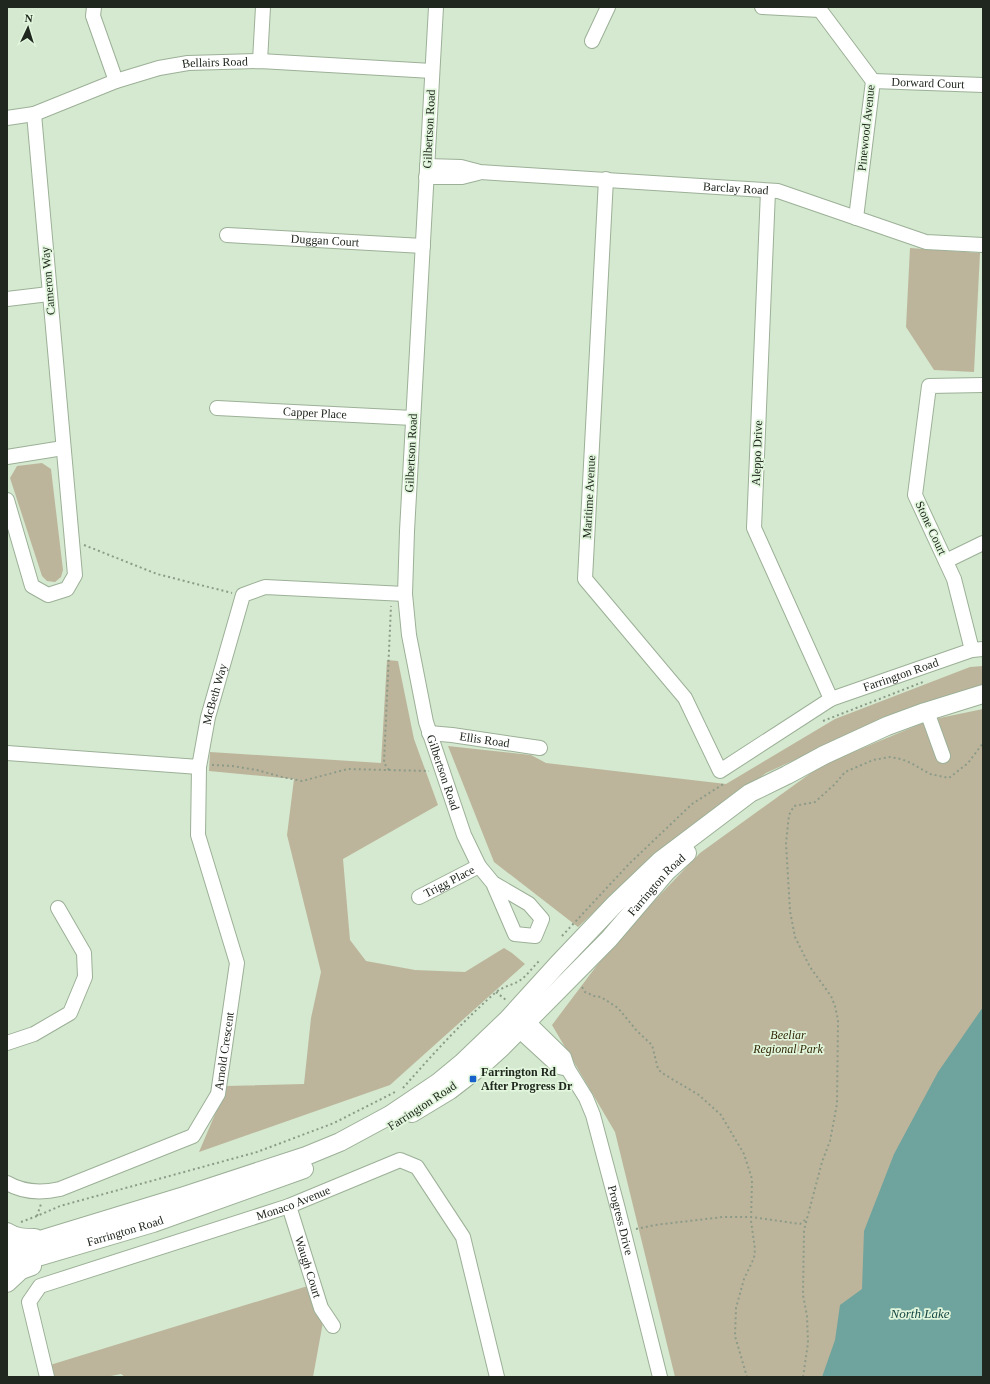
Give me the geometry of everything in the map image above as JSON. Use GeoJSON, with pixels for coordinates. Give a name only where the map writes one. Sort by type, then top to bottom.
{"type":"FeatureCollection","features":[{"type":"Feature","properties":{"kind":"main road","name":"Farrington Road"},"geometry":{"type":"LineString","coordinates":[[7,1266],[153,1223],[324,1161],[362,1144],[450,1090],[481,1066],[502,1047],[518,1020],[557,965],[615,904],[660,861],[750,793],[824,755],[887,726],[925,712],[983,694]]}},
{"type":"Feature","properties":{"kind":"main road","name":"Farrington Road"},"geometry":{"type":"LineString","coordinates":[[7,1250],[184,1196],[306,1156],[340,1142],[390,1115],[439,1082],[572,977],[609,939],[673,866],[700,841],[787,775]]}},
{"type":"Feature","properties":{"kind":"main road"},"geometry":{"type":"LineString","coordinates":[[13,1227],[12,1236],[35,1238],[184,1196]]}},
{"type":"Feature","properties":{"kind":"main road"},"geometry":{"type":"LineString","coordinates":[[7,1284],[21,1270],[121,1238],[153,1223]]}},
{"type":"Feature","properties":{"kind":"street"},"geometry":{"type":"LineString","coordinates":[[94,7],[93,16],[116,81]]}},
{"type":"Feature","properties":{"kind":"street"},"geometry":{"type":"LineString","coordinates":[[260,61],[263,7]]}},
{"type":"Feature","properties":{"kind":"street","name":"Gilbertson Road"},"geometry":{"type":"LineString","coordinates":[[436,7],[413,418],[405,594],[409,635],[429,733],[464,836],[479,866],[493,883]]}},
{"type":"Feature","properties":{"kind":"street"},"geometry":{"type":"LineString","coordinates":[[592,41],[608,7]]}},
{"type":"Feature","properties":{"kind":"street"},"geometry":{"type":"LineString","coordinates":[[762,7],[820,9]]}},
{"type":"Feature","properties":{"kind":"street","name":"Pinewood Avenue"},"geometry":{"type":"LineString","coordinates":[[820,9],[873,81],[856,218]]}},
{"type":"Feature","properties":{"kind":"street","name":"Bellairs Road"},"geometry":{"type":"LineString","coordinates":[[7,118],[34,114],[116,81],[159,68],[188,63],[260,61],[432,71]]}},
{"type":"Feature","properties":{"kind":"street","name":"Dorward Court"},"geometry":{"type":"LineString","coordinates":[[873,81],[983,85]]}},
{"type":"Feature","properties":{"kind":"street","name":"Cameron Way"},"geometry":{"type":"LineString","coordinates":[[7,500],[32,586],[48,595],[67,589],[75,575],[34,114]]}},
{"type":"Feature","properties":{"kind":"street","name":"Barclay Road"},"geometry":{"type":"LineString","coordinates":[[427,171],[462,177],[480,172],[778,191],[926,242],[983,245]]}},
{"type":"Feature","properties":{"kind":"street","name":"Maritime Avenue"},"geometry":{"type":"LineString","coordinates":[[606,179],[585,579],[685,698],[726,775]]}},
{"type":"Feature","properties":{"kind":"street","name":"Aleppo Drive"},"geometry":{"type":"LineString","coordinates":[[768,191],[754,528],[831,698]]}},
{"type":"Feature","properties":{"kind":"street","name":"Duggan Court"},"geometry":{"type":"LineString","coordinates":[[227,235],[423,246]]}},
{"type":"Feature","properties":{"kind":"street"},"geometry":{"type":"LineString","coordinates":[[7,299],[50,294]]}},
{"type":"Feature","properties":{"kind":"street","name":"Stone Court"},"geometry":{"type":"LineString","coordinates":[[977,649],[954,579],[915,495],[929,386],[983,385]]}},
{"type":"Feature","properties":{"kind":"street","name":"Capper Place"},"geometry":{"type":"LineString","coordinates":[[217,408],[413,418]]}},
{"type":"Feature","properties":{"kind":"street"},"geometry":{"type":"LineString","coordinates":[[7,457],[64,448]]}},
{"type":"Feature","properties":{"kind":"street"},"geometry":{"type":"LineString","coordinates":[[946,561],[983,543]]}},
{"type":"Feature","properties":{"kind":"street"},"geometry":{"type":"LineString","coordinates":[[242,595],[265,587],[405,594]]}},
{"type":"Feature","properties":{"kind":"street","name":"McBeth Way"},"geometry":{"type":"LineString","coordinates":[[199,767],[208,717],[242,595]]}},
{"type":"Feature","properties":{"kind":"street","name":"Farrington Road"},"geometry":{"type":"LineString","coordinates":[[726,775],[831,698],[977,649]]}},
{"type":"Feature","properties":{"kind":"street"},"geometry":{"type":"LineString","coordinates":[[925,712],[930,720],[943,756]]}},
{"type":"Feature","properties":{"kind":"street","name":"Ellis Road"},"geometry":{"type":"LineString","coordinates":[[429,733],[540,748]]}},
{"type":"Feature","properties":{"kind":"street"},"geometry":{"type":"LineString","coordinates":[[7,753],[199,767]]}},
{"type":"Feature","properties":{"kind":"street","name":"Arnold Crescent"},"geometry":{"type":"LineString","coordinates":[[7,1183],[27,1190],[46,1192],[60,1189],[193,1136],[218,1094],[237,963],[198,835],[199,767]]}},
{"type":"Feature","properties":{"kind":"street","name":"Trigg Place"},"geometry":{"type":"LineString","coordinates":[[419,897],[479,866]]}},
{"type":"Feature","properties":{"kind":"street"},"geometry":{"type":"LineString","coordinates":[[7,1043],[34,1034],[70,1013],[85,977],[84,953],[58,908]]}},
{"type":"Feature","properties":{"kind":"street","name":"Progress Drive"},"geometry":{"type":"LineString","coordinates":[[518,1020],[564,1057],[568,1069],[586,1098],[593,1115],[660,1377]]}},
{"type":"Feature","properties":{"kind":"street","name":"Monaco Avenue"},"geometry":{"type":"LineString","coordinates":[[47,1377],[30,1302],[40,1286],[289,1206],[400,1160],[417,1167],[463,1237],[497,1377]]}},
{"type":"Feature","properties":{"kind":"street","name":"Waugh Court"},"geometry":{"type":"LineString","coordinates":[[289,1206],[321,1308],[332,1326]]}},
{"type":"Feature","properties":{"kind":"path"},"geometry":{"type":"LineString","coordinates":[[72,540],[156,574],[242,595]]}},
{"type":"Feature","properties":{"kind":"path"},"geometry":{"type":"LineString","coordinates":[[389,770],[384,763],[391,602],[405,594]]}},
{"type":"Feature","properties":{"kind":"path"},"geometry":{"type":"LineString","coordinates":[[821,721],[929,680]]}},
{"type":"Feature","properties":{"kind":"path"},"geometry":{"type":"LineString","coordinates":[[803,1377],[808,1343],[807,1316],[803,1295],[804,1230],[822,1162],[830,1141],[837,1104],[838,1020],[831,996],[810,967],[795,937],[790,911],[786,843],[789,815],[794,806],[815,802],[835,784],[845,772],[873,760],[890,757],[906,761],[930,774],[949,778],[968,763],[983,743]]}},
{"type":"Feature","properties":{"kind":"path"},"geometry":{"type":"LineString","coordinates":[[199,767],[212,765],[232,766],[302,780],[348,769],[433,771],[442,768]]}},
{"type":"Feature","properties":{"kind":"path"},"geometry":{"type":"LineString","coordinates":[[561,938],[630,864],[692,804],[726,775]]}},
{"type":"Feature","properties":{"kind":"path"},"geometry":{"type":"LineString","coordinates":[[13,1227],[60,1206],[257,1152],[334,1123],[401,1089],[444,1043],[496,992],[521,980],[540,960]]}},
{"type":"Feature","properties":{"kind":"path"},"geometry":{"type":"LineString","coordinates":[[572,977],[585,992],[601,997],[618,1008],[652,1046],[658,1069],[662,1073],[699,1095],[721,1115],[744,1154],[752,1179],[752,1217],[755,1248],[754,1258],[744,1279],[736,1308],[735,1336],[747,1377]]}},
{"type":"Feature","properties":{"kind":"path"},"geometry":{"type":"LineString","coordinates":[[633,1223],[635,1229],[723,1217],[752,1217],[800,1224],[806,1219]]}},
{"type":"Feature","properties":{"kind":"green space"},"geometry":{"type":"Polygon","coordinates":[[[910,248],[980,253],[974,372],[934,370],[906,327],[910,248]]]}},
{"type":"Feature","properties":{"kind":"green space"},"geometry":{"type":"Polygon","coordinates":[[[42,463],[51,469],[63,570],[61,577],[55,582],[47,581],[42,576],[10,478],[17,466],[42,463]]]}},
{"type":"Feature","properties":{"kind":"green space"},"geometry":{"type":"Polygon","coordinates":[[[387,660],[398,661],[414,739],[438,805],[343,859],[350,940],[366,961],[415,970],[465,972],[504,948],[525,964],[390,1085],[199,1152],[227,1086],[304,1084],[311,1018],[321,972],[287,835],[294,779],[209,771],[210,752],[381,763],[387,660]]]}},
{"type":"Feature","properties":{"kind":"green space"},"geometry":{"type":"Polygon","coordinates":[[[983,666],[983,688],[906,709],[766,773],[666,845],[578,927],[494,862],[448,746],[531,755],[546,763],[726,784],[835,719],[970,667],[983,666]]]}},
{"type":"Feature","properties":{"kind":"green space","name":"Beeliar Regional Park"},"geometry":{"type":"Polygon","coordinates":[[[983,709],[983,1377],[675,1377],[615,1132],[552,1025],[613,944],[700,853],[822,765],[930,720],[983,709]]]}},
{"type":"Feature","properties":{"kind":"green space"},"geometry":{"type":"Polygon","coordinates":[[[311,1285],[323,1322],[313,1377],[125,1377],[121,1374],[106,1377],[54,1377],[50,1365],[311,1285]]]}},
{"type":"Feature","properties":{"kind":"water","name":"North Lake"},"geometry":{"type":"Polygon","coordinates":[[[983,1007],[983,1377],[822,1377],[835,1340],[840,1305],[862,1289],[864,1231],[894,1154],[938,1072],[983,1007]]]}},
{"type":"Feature","properties":{"kind":"place","name":"Farrington Rd After Progress Dr"},"geometry":{"type":"Point","coordinates":[473,1079]}}]}
